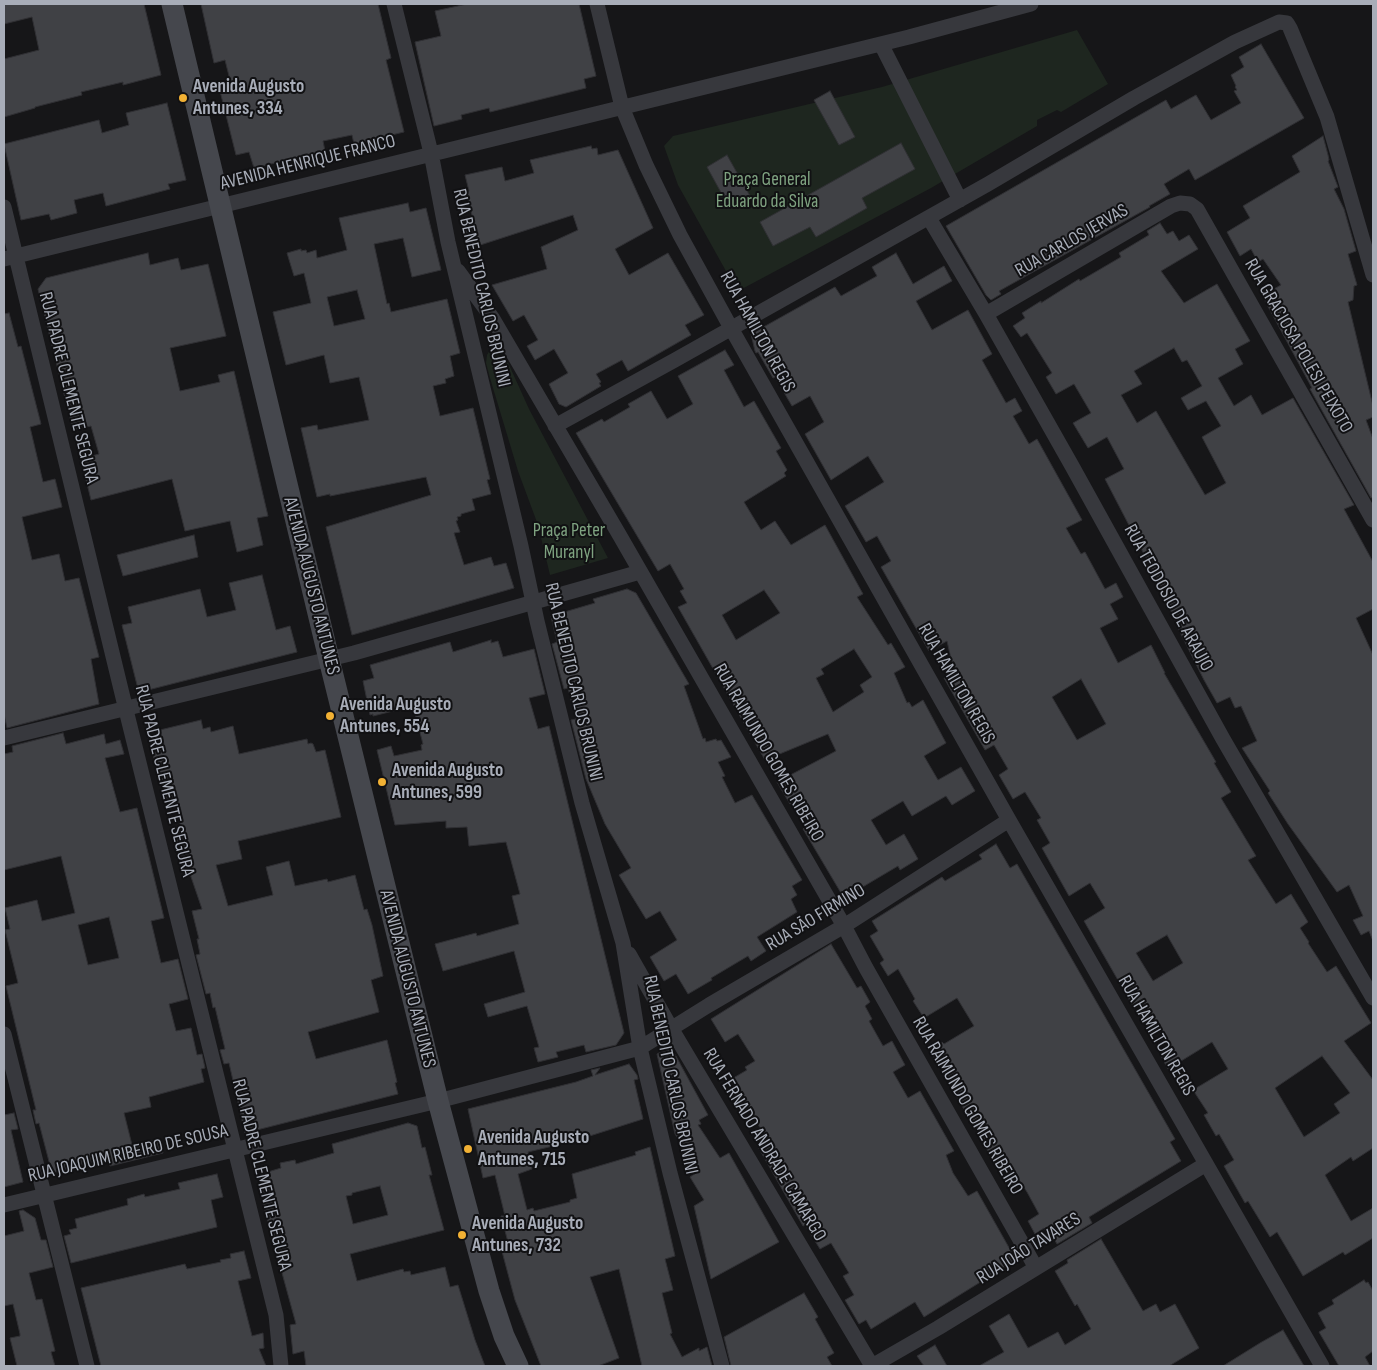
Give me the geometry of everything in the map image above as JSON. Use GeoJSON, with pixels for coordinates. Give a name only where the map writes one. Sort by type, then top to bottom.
{"type":"FeatureCollection","features":[{"type":"Feature","properties":{"kind":"street","name":"AVENIDA AUGUSTO ANTUNES"},"geometry":{"type":"LineString","coordinates":[[172,4],[329,659],[438,1101],[489,1291],[504,1336],[518,1366]]}},
{"type":"Feature","properties":{"kind":"street","name":"RUA BENEDITO CARLOS BRUNINI"},"geometry":{"type":"LineString","coordinates":[[394,4],[431,153],[454,265],[582,803],[623,944],[640,1048],[670,1173],[722,1366]]}},
{"type":"Feature","properties":{"kind":"street","name":"RUA HAMILTON REGIS"},"geometry":{"type":"LineString","coordinates":[[597,4],[622,107],[646,165],[680,235],[1010,820],[1322,1366]]}},
{"type":"Feature","properties":{"kind":"street"},"geometry":{"type":"LineString","coordinates":[[622,107],[881,44],[1031,4]]}},
{"type":"Feature","properties":{"kind":"street"},"geometry":{"type":"LineString","coordinates":[[555,426],[929,218],[1235,42],[1276,22],[1283,21],[1287,23],[1327,117],[1373,275]]}},
{"type":"Feature","properties":{"kind":"street"},"geometry":{"type":"LineString","coordinates":[[881,44],[960,200]]}},
{"type":"Feature","properties":{"kind":"street","name":"AVENIDA HENRIQUE FRANCO"},"geometry":{"type":"LineString","coordinates":[[10,258],[622,107]]}},
{"type":"Feature","properties":{"kind":"street","name":"RUA CARLOS JERVAS"},"geometry":{"type":"LineString","coordinates":[[986,314],[1180,203]]}},
{"type":"Feature","properties":{"kind":"street","name":"RUA GRACIOSA POLESI PEIXOTO"},"geometry":{"type":"LineString","coordinates":[[1180,203],[1186,203],[1198,209],[1373,520]]}},
{"type":"Feature","properties":{"kind":"street","name":"RUA PADRE CLEMENTE SEGURA"},"geometry":{"type":"LineString","coordinates":[[4,207],[10,258],[126,710],[276,1315],[281,1366]]}},
{"type":"Feature","properties":{"kind":"street","name":"RUA TEODOSIO DE ARAUJO"},"geometry":{"type":"LineString","coordinates":[[929,218],[1072,466],[1223,740],[1373,998]]}},
{"type":"Feature","properties":{"kind":"street","name":"RUA RAIMUNDO GOMES RIBEIRO"},"geometry":{"type":"LineString","coordinates":[[454,265],[493,319],[640,572],[844,926],[1036,1268]]}},
{"type":"Feature","properties":{"kind":"street"},"geometry":{"type":"LineString","coordinates":[[4,738],[126,710],[329,659],[640,572]]}},
{"type":"Feature","properties":{"kind":"street","name":"RUA SÃO FIRMINO"},"geometry":{"type":"LineString","coordinates":[[640,1048],[844,926],[1010,820]]}},
{"type":"Feature","properties":{"kind":"street","name":"RUA FERNADO ANDRADE CAMARGO"},"geometry":{"type":"LineString","coordinates":[[623,944],[872,1366]]}},
{"type":"Feature","properties":{"kind":"street"},"geometry":{"type":"LineString","coordinates":[[4,1034],[87,1366]]}},
{"type":"Feature","properties":{"kind":"street","name":"RUA JOAQUIM RIBEIRO DE SOUSA"},"geometry":{"type":"LineString","coordinates":[[4,1204],[438,1101],[640,1048]]}},
{"type":"Feature","properties":{"kind":"street","name":"RUA JOÃO TAVARES"},"geometry":{"type":"LineString","coordinates":[[872,1366],[938,1328],[1206,1164]]}},
{"type":"Feature","properties":{"kind":"green space","name":"Praça General Eduardo da Silva"},"geometry":{"type":"Polygon","coordinates":[[[1077,30],[1108,84],[1061,112],[1057,110],[1037,120],[1037,126],[931,188],[740,290],[736,289],[678,185],[664,146],[673,136],[882,87],[1077,30]]]}},
{"type":"Feature","properties":{"kind":"green space","name":"Praça Peter Muranyl"},"geometry":{"type":"Polygon","coordinates":[[[491,348],[505,356],[529,409],[608,558],[550,575],[538,525],[518,471],[486,363],[487,355],[491,348]]]}},
{"type":"Feature","properties":{"kind":"building"},"geometry":{"type":"Polygon","coordinates":[[[4,4],[144,4],[161,75],[123,85],[123,82],[81,92],[82,95],[4,117],[4,59],[39,50],[32,17],[4,24],[4,4]]]}},
{"type":"Feature","properties":{"kind":"building"},"geometry":{"type":"Polygon","coordinates":[[[201,4],[378,4],[391,58],[386,60],[404,132],[354,144],[352,135],[323,141],[325,151],[254,168],[249,152],[236,155],[220,91],[232,88],[225,60],[214,63],[201,4]]]}},
{"type":"Feature","properties":{"kind":"building"},"geometry":{"type":"Polygon","coordinates":[[[467,4],[579,4],[596,76],[584,79],[586,88],[490,112],[489,108],[461,115],[462,119],[434,126],[415,42],[441,36],[435,11],[467,4]]]}},
{"type":"Feature","properties":{"kind":"building"},"geometry":{"type":"Polygon","coordinates":[[[1261,44],[1304,118],[1195,180],[1189,169],[1164,184],[1170,194],[1150,207],[999,291],[1001,294],[991,300],[986,295],[946,226],[1166,100],[1171,109],[1196,95],[1211,120],[1241,103],[1234,91],[1237,90],[1231,75],[1244,67],[1239,57],[1261,44]]]}},
{"type":"Feature","properties":{"kind":"building"},"geometry":{"type":"Polygon","coordinates":[[[830,91],[855,137],[839,145],[814,100],[830,91]]]}},
{"type":"Feature","properties":{"kind":"building"},"geometry":{"type":"Polygon","coordinates":[[[167,103],[186,180],[168,184],[170,189],[106,206],[103,193],[74,200],[77,213],[51,220],[49,214],[21,220],[4,144],[99,120],[102,133],[129,125],[126,113],[167,103]]]}},
{"type":"Feature","properties":{"kind":"building"},"geometry":{"type":"Polygon","coordinates":[[[1323,136],[1328,161],[1338,187],[1334,189],[1344,209],[1356,251],[1348,254],[1357,285],[1354,286],[1353,300],[1348,302],[1373,406],[1373,417],[1366,420],[1373,439],[1373,497],[1371,498],[1310,389],[1312,388],[1264,299],[1277,294],[1274,289],[1281,285],[1263,259],[1258,262],[1251,249],[1240,256],[1227,232],[1250,218],[1243,206],[1300,172],[1292,156],[1323,136]]]}},
{"type":"Feature","properties":{"kind":"building"},"geometry":{"type":"Polygon","coordinates":[[[901,143],[915,169],[862,198],[867,208],[816,237],[810,227],[773,246],[760,222],[901,143]]]}},
{"type":"Feature","properties":{"kind":"building"},"geometry":{"type":"Polygon","coordinates":[[[591,146],[592,149],[597,148],[598,155],[618,150],[653,228],[615,249],[629,275],[668,253],[704,315],[685,325],[691,335],[628,371],[622,360],[596,374],[601,382],[599,383],[601,386],[566,407],[559,404],[549,384],[568,373],[554,349],[535,360],[527,346],[538,340],[524,315],[513,321],[492,285],[547,269],[541,247],[578,230],[573,215],[471,248],[464,235],[461,222],[473,219],[466,192],[469,191],[465,175],[502,167],[505,181],[534,173],[530,160],[591,146]]]}},
{"type":"Feature","properties":{"kind":"building"},"geometry":{"type":"Polygon","coordinates":[[[727,155],[750,196],[729,207],[707,167],[727,155]]]}},
{"type":"Feature","properties":{"kind":"building"},"geometry":{"type":"Polygon","coordinates":[[[408,203],[410,212],[426,208],[441,270],[412,277],[403,238],[374,244],[387,304],[389,303],[391,312],[447,299],[460,353],[450,356],[454,376],[445,379],[446,383],[433,386],[440,416],[473,408],[490,479],[487,480],[491,494],[472,499],[475,510],[457,517],[458,520],[456,521],[460,532],[454,533],[464,565],[491,557],[494,566],[506,563],[514,588],[352,635],[326,527],[431,495],[426,477],[317,497],[301,428],[317,425],[318,430],[369,420],[359,377],[330,383],[324,355],[286,365],[273,312],[311,303],[304,273],[294,276],[287,253],[301,249],[301,251],[306,250],[307,253],[316,250],[317,258],[347,250],[339,218],[408,203]],[[357,290],[327,297],[334,326],[365,319],[357,290]]]}},
{"type":"Feature","properties":{"kind":"building"},"geometry":{"type":"Polygon","coordinates":[[[1160,223],[1167,234],[1173,231],[1179,241],[1189,235],[1198,249],[1161,271],[1184,303],[1217,284],[1250,341],[1235,349],[1243,364],[1218,378],[1234,406],[1251,395],[1262,415],[1293,398],[1354,505],[1344,509],[1373,562],[1373,609],[1356,618],[1373,655],[1373,941],[1369,931],[1361,935],[1353,920],[1363,916],[1349,885],[1337,892],[1288,824],[1268,793],[1270,791],[1242,748],[1257,741],[1241,706],[1235,708],[1230,697],[1217,703],[1204,680],[1180,632],[1159,583],[1105,479],[1124,469],[1107,437],[1088,448],[1073,423],[1091,413],[1074,384],[1056,394],[1046,377],[1052,373],[1027,333],[1021,337],[1013,326],[1025,318],[1022,313],[1079,279],[1080,281],[1121,257],[1119,253],[1149,235],[1147,231],[1160,223]],[[1174,348],[1134,371],[1142,384],[1121,395],[1137,423],[1156,411],[1205,495],[1226,483],[1202,437],[1221,426],[1206,401],[1188,410],[1181,398],[1202,386],[1187,360],[1182,362],[1174,348]]]}},
{"type":"Feature","properties":{"kind":"building"},"geometry":{"type":"Polygon","coordinates":[[[148,253],[150,265],[178,258],[181,270],[208,264],[226,336],[170,348],[180,391],[220,382],[218,375],[234,371],[268,516],[257,518],[263,545],[237,552],[230,521],[185,531],[172,479],[91,500],[81,459],[99,454],[91,426],[73,430],[38,289],[46,278],[148,253]]]}},
{"type":"Feature","properties":{"kind":"building"},"geometry":{"type":"Polygon","coordinates":[[[896,253],[913,284],[944,266],[952,281],[916,301],[932,330],[968,310],[992,354],[982,360],[1006,403],[1015,398],[1022,411],[1013,416],[1029,444],[1037,439],[1082,520],[1066,528],[1081,554],[1085,552],[1105,589],[1116,583],[1123,597],[1110,604],[1118,619],[1100,628],[1118,663],[1151,645],[1164,673],[1216,762],[1214,763],[1231,792],[1221,798],[1256,856],[1248,860],[1276,904],[1291,894],[1308,922],[1300,928],[1308,943],[1327,972],[1336,966],[1371,1023],[1344,1041],[1373,1080],[1373,1148],[1353,1161],[1351,1157],[1325,1175],[1351,1221],[1373,1208],[1373,1238],[1345,1255],[1343,1252],[1303,1276],[1277,1232],[1270,1237],[1248,1201],[1245,1203],[1224,1166],[1234,1160],[1219,1134],[1216,1136],[1204,1115],[1208,1113],[1193,1090],[1228,1069],[1212,1042],[1168,1069],[1161,1056],[1171,1050],[1142,1002],[1134,1008],[1084,921],[1105,908],[1090,883],[1069,896],[1042,848],[1050,843],[1037,820],[1041,818],[1025,792],[1013,799],[999,775],[1008,769],[994,745],[985,750],[944,678],[954,672],[947,641],[929,651],[881,567],[891,561],[877,536],[866,542],[845,506],[884,482],[868,456],[831,480],[805,434],[824,422],[810,396],[792,406],[775,377],[773,378],[758,352],[756,353],[755,351],[751,334],[835,287],[841,296],[877,276],[872,267],[896,253]],[[1081,679],[1052,697],[1077,740],[1106,724],[1081,679]],[[1167,935],[1136,953],[1153,981],[1183,963],[1167,935]],[[1322,1056],[1275,1088],[1304,1137],[1340,1113],[1334,1104],[1350,1093],[1322,1056]]]}},
{"type":"Feature","properties":{"kind":"building"},"geometry":{"type":"Polygon","coordinates":[[[9,313],[18,347],[21,346],[41,424],[30,427],[43,482],[55,479],[62,507],[22,517],[32,560],[59,554],[65,581],[79,578],[99,657],[91,659],[99,704],[7,728],[4,714],[4,314],[9,313]]]}},
{"type":"Feature","properties":{"kind":"building"},"geometry":{"type":"Polygon","coordinates":[[[725,350],[734,365],[724,370],[744,407],[754,401],[781,448],[776,451],[787,470],[784,473],[786,476],[744,502],[761,530],[775,521],[791,545],[825,525],[863,594],[857,597],[888,645],[891,643],[905,667],[894,673],[907,703],[909,702],[912,707],[923,700],[946,743],[924,756],[938,780],[961,767],[975,791],[952,805],[946,796],[912,816],[903,801],[871,820],[886,845],[904,834],[918,859],[900,870],[898,866],[844,898],[803,829],[812,823],[798,799],[790,804],[777,782],[836,751],[828,734],[765,760],[678,607],[687,603],[680,591],[684,589],[670,564],[658,571],[576,433],[602,419],[604,422],[630,407],[628,404],[651,391],[667,419],[693,404],[678,376],[725,350]],[[764,590],[722,615],[736,640],[780,613],[764,590]],[[854,649],[821,669],[824,674],[816,678],[833,712],[864,692],[860,685],[872,677],[854,649]]]}},
{"type":"Feature","properties":{"kind":"building"},"geometry":{"type":"Polygon","coordinates":[[[194,535],[198,557],[123,576],[117,555],[194,535]]]}},
{"type":"Feature","properties":{"kind":"building"},"geometry":{"type":"Polygon","coordinates":[[[262,575],[276,630],[290,626],[297,652],[144,691],[137,685],[122,625],[132,623],[128,607],[200,589],[207,617],[236,610],[229,583],[262,575]]]}},
{"type":"Feature","properties":{"kind":"building"},"geometry":{"type":"Polygon","coordinates":[[[627,589],[636,593],[689,684],[684,686],[703,739],[705,738],[706,742],[716,739],[717,741],[721,740],[731,757],[718,762],[725,776],[722,777],[735,803],[752,795],[802,880],[792,886],[797,895],[791,899],[797,912],[757,937],[766,951],[751,961],[748,956],[688,994],[676,974],[664,981],[650,957],[677,940],[660,911],[646,919],[619,875],[631,868],[605,824],[586,779],[571,720],[576,719],[568,688],[564,689],[552,644],[557,642],[551,616],[595,603],[593,599],[627,589]]]}},
{"type":"Feature","properties":{"kind":"building"},"geometry":{"type":"Polygon","coordinates":[[[491,640],[491,643],[498,641],[503,657],[534,649],[545,694],[529,698],[538,729],[549,726],[624,1033],[616,1045],[586,1052],[584,1045],[556,1052],[558,1057],[538,1062],[534,1048],[539,1047],[527,1006],[488,1017],[484,1004],[525,992],[514,951],[443,971],[435,944],[476,933],[477,936],[519,924],[512,896],[520,894],[506,842],[469,846],[467,827],[446,828],[446,821],[395,825],[377,750],[391,746],[394,756],[422,750],[421,745],[423,744],[413,706],[373,716],[373,714],[370,715],[363,681],[374,678],[370,665],[450,642],[453,652],[491,640]]]}},
{"type":"Feature","properties":{"kind":"building"},"geometry":{"type":"Polygon","coordinates":[[[201,720],[203,729],[210,727],[211,732],[233,726],[239,754],[307,739],[308,744],[313,744],[316,752],[325,750],[341,817],[238,841],[242,859],[216,865],[228,906],[273,895],[266,867],[289,861],[295,886],[327,879],[328,882],[355,875],[364,910],[367,909],[372,925],[383,976],[371,980],[379,1012],[308,1032],[316,1059],[387,1040],[398,1094],[245,1133],[229,1063],[224,1064],[220,1050],[225,1049],[215,1007],[213,1008],[210,993],[206,994],[196,955],[200,954],[197,939],[199,939],[192,911],[202,909],[187,865],[181,867],[172,829],[181,827],[174,800],[165,802],[151,747],[164,744],[160,730],[201,720]]]}},
{"type":"Feature","properties":{"kind":"building"},"geometry":{"type":"Polygon","coordinates":[[[63,733],[66,744],[104,734],[106,744],[120,740],[124,754],[105,758],[120,812],[137,808],[164,918],[151,921],[161,963],[178,959],[188,999],[169,1004],[176,1031],[191,1028],[197,1055],[202,1054],[205,1068],[201,1069],[204,1082],[149,1097],[151,1107],[124,1113],[132,1145],[160,1139],[163,1153],[110,1166],[108,1158],[52,1173],[39,1123],[36,1124],[33,1110],[36,1110],[6,986],[18,983],[5,930],[10,929],[5,908],[37,900],[42,921],[75,913],[61,856],[4,870],[4,754],[13,752],[12,746],[63,733]],[[109,917],[78,925],[88,965],[119,958],[109,917]]]}},
{"type":"Feature","properties":{"kind":"building"},"geometry":{"type":"Polygon","coordinates":[[[996,844],[1010,868],[1017,864],[1175,1139],[1170,1142],[1181,1161],[1089,1217],[1092,1223],[1057,1244],[1048,1228],[1045,1230],[1044,1228],[1035,1234],[1028,1221],[1039,1214],[1027,1192],[1010,1166],[1000,1172],[930,1050],[974,1026],[957,998],[924,1018],[913,1001],[915,999],[898,969],[888,976],[880,963],[884,960],[870,936],[878,931],[872,921],[942,877],[945,881],[982,859],[979,855],[996,844]]]}},
{"type":"Feature","properties":{"kind":"building"},"geometry":{"type":"Polygon","coordinates":[[[831,944],[857,988],[861,986],[870,1002],[865,1006],[872,1019],[869,1021],[883,1046],[892,1041],[905,1065],[893,1072],[908,1098],[920,1091],[954,1151],[946,1155],[953,1173],[968,1196],[977,1191],[1016,1260],[924,1317],[915,1302],[871,1329],[866,1320],[859,1324],[845,1300],[854,1295],[843,1276],[849,1273],[831,1243],[820,1249],[805,1225],[803,1226],[757,1145],[767,1139],[748,1108],[742,1111],[730,1093],[736,1089],[730,1080],[747,1070],[745,1067],[755,1061],[738,1034],[725,1042],[711,1019],[831,944]]]}},
{"type":"Feature","properties":{"kind":"building"},"geometry":{"type":"Polygon","coordinates":[[[671,1047],[708,1115],[699,1120],[701,1124],[698,1125],[720,1158],[729,1153],[779,1242],[711,1279],[694,1206],[704,1200],[690,1177],[699,1171],[675,1134],[657,1054],[671,1047]]]}},
{"type":"Feature","properties":{"kind":"building"},"geometry":{"type":"Polygon","coordinates":[[[629,1064],[637,1075],[638,1079],[634,1080],[643,1119],[574,1141],[528,1152],[532,1169],[518,1174],[527,1210],[533,1208],[534,1211],[570,1202],[570,1200],[577,1198],[572,1174],[636,1155],[635,1152],[650,1147],[675,1256],[665,1259],[673,1290],[662,1293],[672,1333],[670,1334],[682,1357],[699,1348],[699,1351],[707,1347],[712,1366],[642,1366],[619,1269],[590,1277],[619,1358],[598,1366],[541,1366],[515,1300],[500,1244],[508,1242],[501,1216],[505,1216],[495,1175],[483,1178],[468,1109],[576,1082],[593,1076],[591,1070],[600,1068],[595,1075],[629,1064]]]}},
{"type":"Feature","properties":{"kind":"building"},"geometry":{"type":"Polygon","coordinates":[[[14,1113],[18,1129],[11,1130],[23,1182],[4,1187],[4,1115],[14,1113]]]}},
{"type":"Feature","properties":{"kind":"building"},"geometry":{"type":"Polygon","coordinates":[[[408,1123],[417,1126],[422,1148],[425,1147],[432,1175],[429,1175],[444,1230],[350,1254],[357,1281],[403,1269],[404,1272],[410,1271],[411,1275],[445,1267],[450,1287],[458,1285],[485,1366],[306,1366],[304,1351],[293,1354],[290,1325],[296,1324],[259,1189],[262,1188],[258,1175],[281,1168],[280,1163],[295,1160],[296,1164],[334,1153],[332,1144],[408,1123]],[[380,1186],[346,1196],[353,1224],[388,1215],[380,1186]]]}},
{"type":"Feature","properties":{"kind":"building"},"geometry":{"type":"Polygon","coordinates":[[[217,1174],[223,1197],[211,1200],[217,1227],[71,1263],[64,1236],[71,1234],[69,1230],[77,1228],[75,1219],[128,1205],[127,1199],[144,1194],[145,1197],[180,1189],[178,1183],[217,1174]]]}},
{"type":"Feature","properties":{"kind":"building"},"geometry":{"type":"Polygon","coordinates":[[[23,1210],[35,1218],[41,1240],[46,1240],[53,1267],[29,1273],[36,1300],[42,1299],[55,1351],[51,1352],[55,1366],[17,1366],[10,1338],[20,1336],[20,1334],[13,1304],[4,1306],[4,1236],[24,1231],[19,1211],[23,1210]]]}},
{"type":"Feature","properties":{"kind":"building"},"geometry":{"type":"Polygon","coordinates":[[[1101,1239],[1143,1311],[1156,1304],[1160,1312],[1175,1304],[1199,1348],[1169,1366],[979,1366],[1004,1352],[989,1326],[1009,1314],[1028,1348],[1058,1332],[1065,1345],[1091,1329],[1055,1271],[1068,1263],[1067,1260],[1101,1239]]]}},
{"type":"Feature","properties":{"kind":"building"},"geometry":{"type":"Polygon","coordinates":[[[244,1251],[251,1278],[238,1281],[252,1336],[263,1333],[264,1348],[259,1349],[266,1366],[101,1366],[81,1288],[185,1264],[187,1269],[221,1262],[220,1260],[231,1258],[230,1254],[244,1251]]]}},
{"type":"Feature","properties":{"kind":"building"},"geometry":{"type":"Polygon","coordinates":[[[1364,1280],[1366,1283],[1368,1282],[1373,1291],[1373,1351],[1365,1357],[1370,1366],[1339,1366],[1319,1332],[1326,1328],[1318,1313],[1334,1304],[1332,1300],[1364,1280]]]}},
{"type":"Feature","properties":{"kind":"building"},"geometry":{"type":"Polygon","coordinates":[[[804,1293],[818,1317],[815,1319],[834,1353],[827,1357],[832,1366],[731,1366],[724,1337],[804,1293]]]}},
{"type":"Feature","properties":{"kind":"building"},"geometry":{"type":"Polygon","coordinates":[[[1283,1330],[1304,1366],[1223,1366],[1260,1343],[1283,1330]]]}},
{"type":"Feature","properties":{"kind":"building"},"geometry":{"type":"Polygon","coordinates":[[[935,1345],[947,1366],[924,1366],[917,1356],[935,1345]]]}},
{"type":"Feature","properties":{"kind":"place","name":"Avenida Augusto Antunes, 334"},"geometry":{"type":"Point","coordinates":[183,98]}},
{"type":"Feature","properties":{"kind":"place","name":"Avenida Augusto Antunes, 554"},"geometry":{"type":"Point","coordinates":[330,716]}},
{"type":"Feature","properties":{"kind":"place","name":"Avenida Augusto Antunes, 599"},"geometry":{"type":"Point","coordinates":[382,782]}},
{"type":"Feature","properties":{"kind":"place","name":"Avenida Augusto Antunes, 715"},"geometry":{"type":"Point","coordinates":[468,1149]}},
{"type":"Feature","properties":{"kind":"place","name":"Avenida Augusto Antunes, 732"},"geometry":{"type":"Point","coordinates":[462,1235]}}]}
